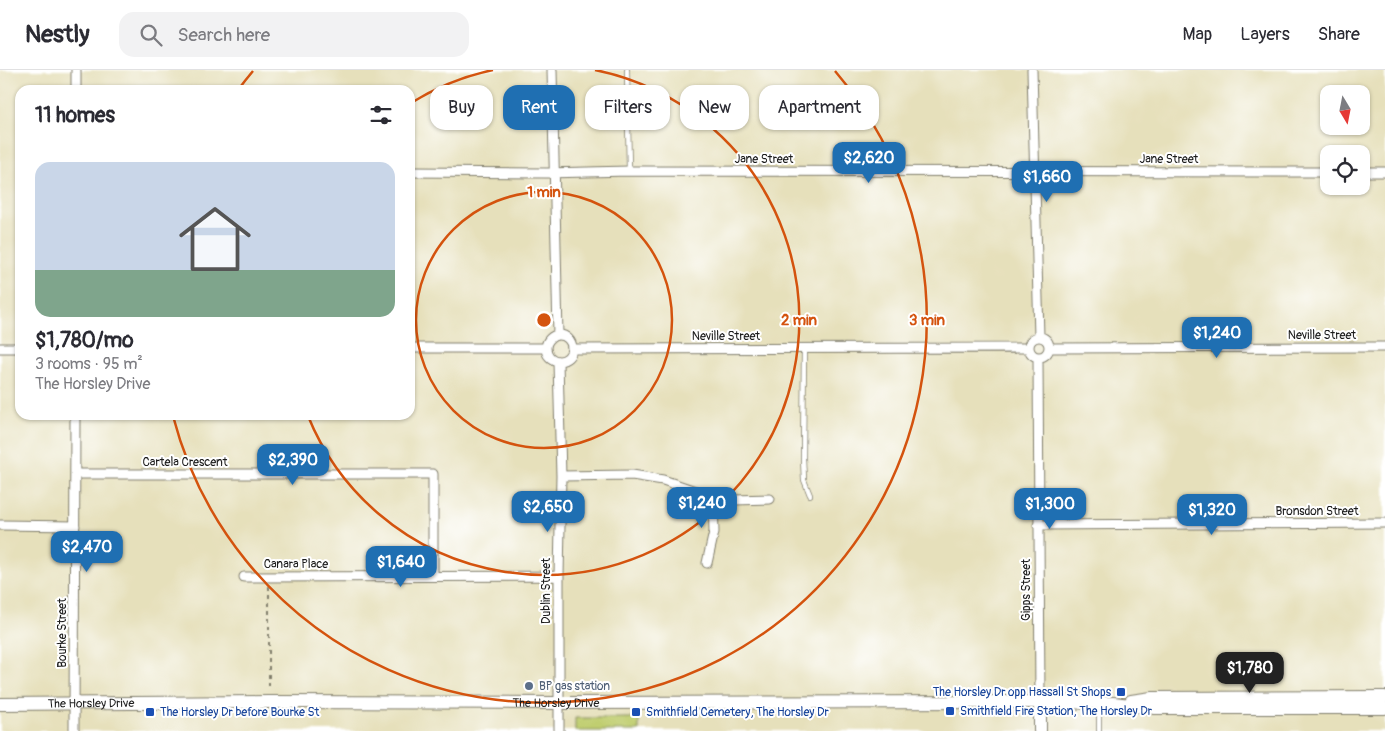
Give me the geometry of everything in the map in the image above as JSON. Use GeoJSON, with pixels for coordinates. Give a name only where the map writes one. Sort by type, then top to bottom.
{"type":"FeatureCollection","features":[{"type":"Feature","properties":{"kind":"main road","name":"The Horsley Drive"},"geometry":{"type":"LineString","coordinates":[[1113,703],[1152,698],[1385,698]]}},
{"type":"Feature","properties":{"kind":"main road","name":"The Horsley Drive"},"geometry":{"type":"LineString","coordinates":[[0,704],[1040,702],[1113,703],[1155,708],[1385,708]]}},
{"type":"Feature","properties":{"kind":"main road"},"geometry":{"type":"LineString","coordinates":[[1040,702],[1040,731]]}},
{"type":"Feature","properties":{"kind":"street"},"geometry":{"type":"LineString","coordinates":[[76,70],[76,85]]}},
{"type":"Feature","properties":{"kind":"street"},"geometry":{"type":"LineString","coordinates":[[552,70],[558,335]]}},
{"type":"Feature","properties":{"kind":"street"},"geometry":{"type":"LineString","coordinates":[[1032,70],[1039,338]]}},
{"type":"Feature","properties":{"kind":"street","name":"Jane Street"},"geometry":{"type":"LineString","coordinates":[[415,172],[1320,172]]}},
{"type":"Feature","properties":{"kind":"street"},"geometry":{"type":"LineString","coordinates":[[1370,172],[1385,172]]}},
{"type":"Feature","properties":{"kind":"street"},"geometry":{"type":"LineString","coordinates":[[558,335],[564,336],[570,342],[572,349],[569,357],[564,361],[558,362],[548,356],[545,348],[548,340],[558,335]]}},
{"type":"Feature","properties":{"kind":"street"},"geometry":{"type":"LineString","coordinates":[[1039,338],[1046,341],[1049,348],[1046,354],[1038,357],[1032,355],[1029,348],[1031,341],[1039,338]]}},
{"type":"Feature","properties":{"kind":"street","name":"Neville Street"},"geometry":{"type":"LineString","coordinates":[[1049,348],[1385,347]]}},
{"type":"Feature","properties":{"kind":"street"},"geometry":{"type":"LineString","coordinates":[[0,348],[15,348]]}},
{"type":"Feature","properties":{"kind":"street"},"geometry":{"type":"LineString","coordinates":[[415,348],[545,348]]}},
{"type":"Feature","properties":{"kind":"street","name":"Neville Street"},"geometry":{"type":"LineString","coordinates":[[572,349],[1029,348]]}},
{"type":"Feature","properties":{"kind":"street","name":"Gipps Street"},"geometry":{"type":"LineString","coordinates":[[1038,357],[1040,702]]}},
{"type":"Feature","properties":{"kind":"street","name":"Dublin Street"},"geometry":{"type":"LineString","coordinates":[[558,362],[561,476],[558,731]]}},
{"type":"Feature","properties":{"kind":"street","name":"Bourke Street"},"geometry":{"type":"LineString","coordinates":[[74,731],[75,420]]}},
{"type":"Feature","properties":{"kind":"street","name":"Cartela Crescent"},"geometry":{"type":"LineString","coordinates":[[75,474],[433,474],[433,576]]}},
{"type":"Feature","properties":{"kind":"street"},"geometry":{"type":"LineString","coordinates":[[561,476],[632,475],[663,480],[713,496],[735,500],[770,499]]}},
{"type":"Feature","properties":{"kind":"street"},"geometry":{"type":"LineString","coordinates":[[707,563],[714,532],[713,496]]}},
{"type":"Feature","properties":{"kind":"street","name":"Bronsdon Street"},"geometry":{"type":"LineString","coordinates":[[1038,525],[1385,523]]}},
{"type":"Feature","properties":{"kind":"street"},"geometry":{"type":"LineString","coordinates":[[0,526],[75,526]]}},
{"type":"Feature","properties":{"kind":"street","name":"Canara Place"},"geometry":{"type":"LineString","coordinates":[[244,576],[559,576]]}},
{"type":"Feature","properties":{"kind":"lane"},"geometry":{"type":"LineString","coordinates":[[627,70],[630,171]]}},
{"type":"Feature","properties":{"kind":"lane"},"geometry":{"type":"LineString","coordinates":[[804,348],[803,458],[804,480],[810,495]]}},
{"type":"Feature","properties":{"kind":"lane"},"geometry":{"type":"LineString","coordinates":[[1099,703],[1099,731]]}},
{"type":"Feature","properties":{"kind":"path"},"geometry":{"type":"LineString","coordinates":[[268,576],[269,689]]}},
{"type":"Feature","properties":{"kind":"green space"},"geometry":{"type":"Polygon","coordinates":[[[575,718],[639,718],[639,731],[575,731],[575,718]]]}},
{"type":"Feature","properties":{"kind":"place","name":"BP gas station"},"geometry":{"type":"Point","coordinates":[529,686]}},
{"type":"Feature","properties":{"kind":"place","name":"The Horsley Dr opp Hassall St Shops"},"geometry":{"type":"Point","coordinates":[1121,692]}},
{"type":"Feature","properties":{"kind":"place","name":"Smithfield Fire Station, The Horsley Dr"},"geometry":{"type":"Point","coordinates":[950,711]}},
{"type":"Feature","properties":{"kind":"place","name":"The Horsley Dr before Bourke St"},"geometry":{"type":"Point","coordinates":[150,712]}},
{"type":"Feature","properties":{"kind":"place","name":"Smithfield Cemetery, The Horsley Dr"},"geometry":{"type":"Point","coordinates":[636,712]}}]}
